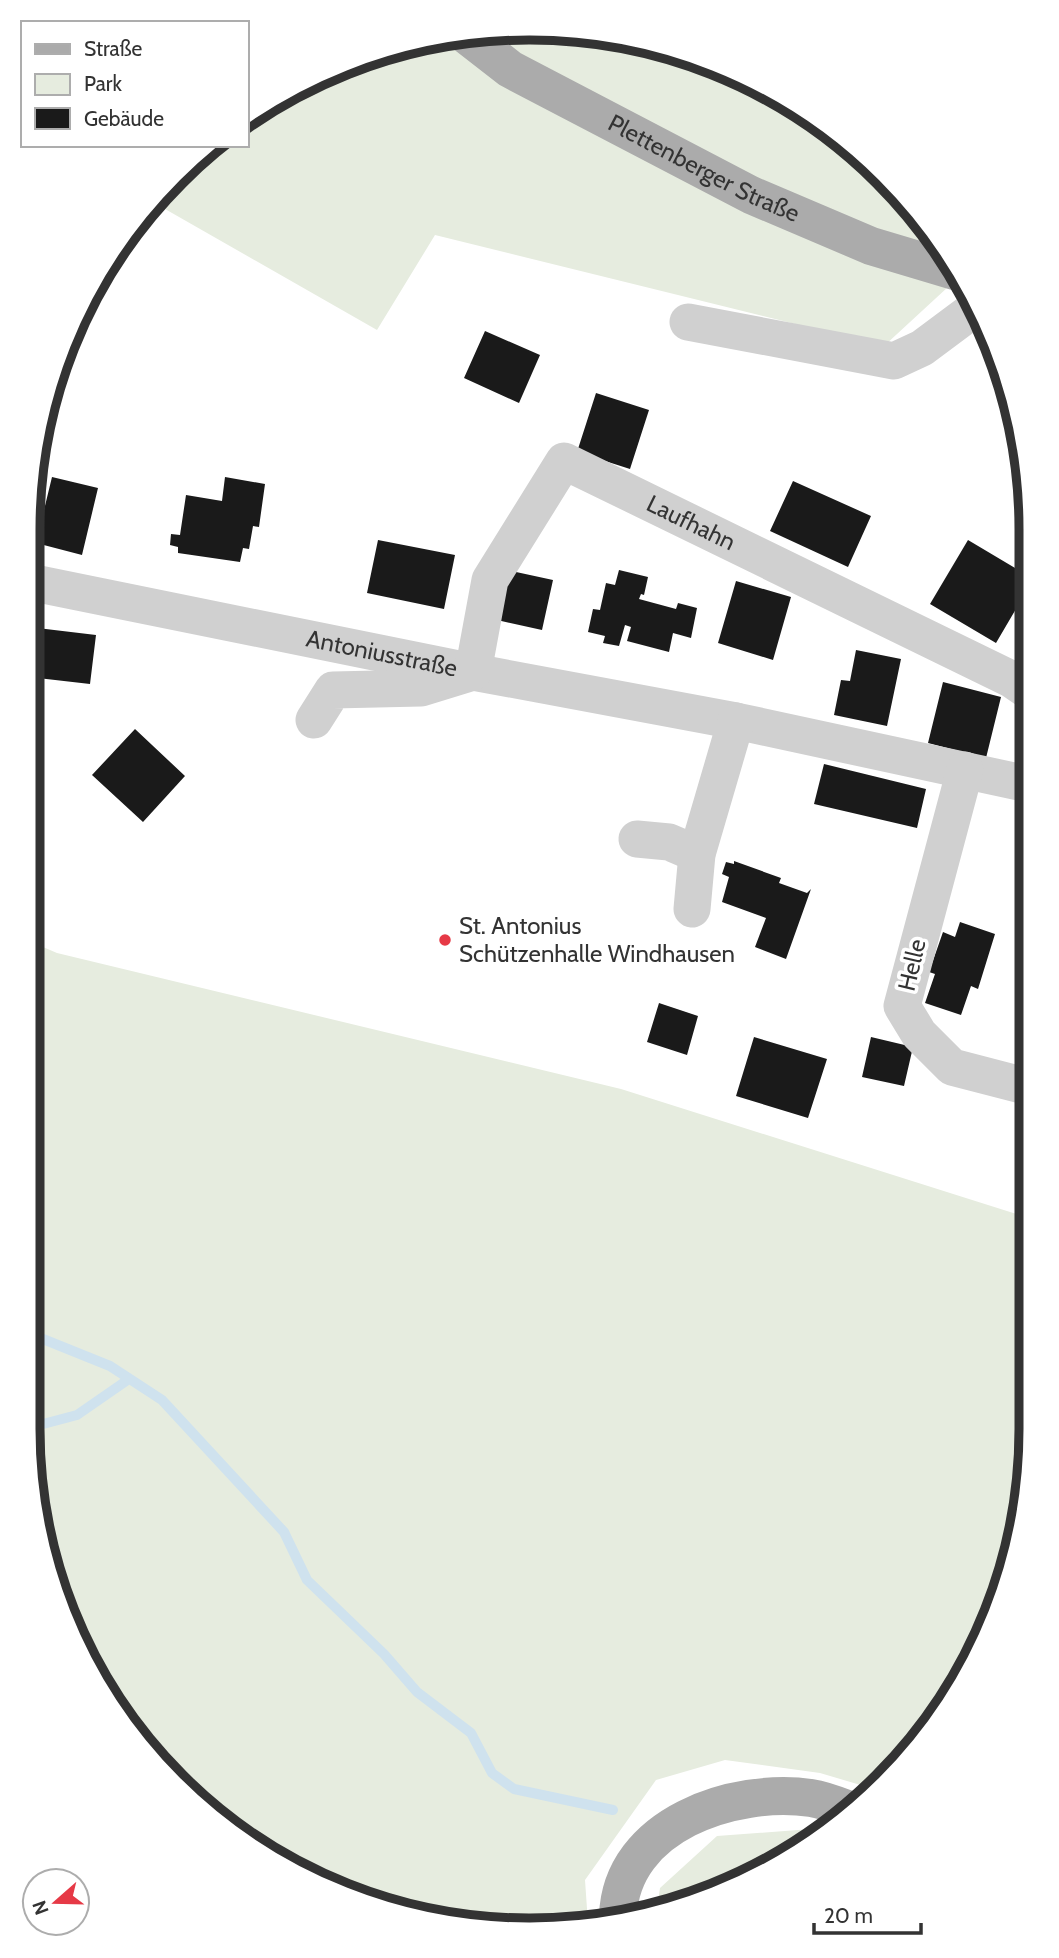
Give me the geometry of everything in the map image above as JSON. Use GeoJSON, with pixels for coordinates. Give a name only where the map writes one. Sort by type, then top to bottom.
{"type":"FeatureCollection","features":[{"type":"Feature","properties":{"kind":"main road","name":"Plettenberger Straße"},"geometry":{"type":"LineString","coordinates":[[477,43],[510,69],[751,195],[871,246],[942,267]]}},
{"type":"Feature","properties":{"kind":"main road"},"geometry":{"type":"LineString","coordinates":[[620,1909],[630,1871],[649,1844],[704,1810],[732,1801],[773,1797],[812,1798],[839,1807]]}},
{"type":"Feature","properties":{"kind":"street"},"geometry":{"type":"LineString","coordinates":[[688,322],[894,361],[922,348],[968,313]]}},
{"type":"Feature","properties":{"kind":"street","name":"Laufhahn"},"geometry":{"type":"LineString","coordinates":[[473,672],[490,580],[564,461],[1019,684]]}},
{"type":"Feature","properties":{"kind":"street","name":"Antoniusstraße"},"geometry":{"type":"LineString","coordinates":[[40,584],[473,672],[736,720],[1019,782]]}},
{"type":"Feature","properties":{"kind":"street"},"geometry":{"type":"LineString","coordinates":[[314,720],[333,690],[421,688],[473,672]]}},
{"type":"Feature","properties":{"kind":"street"},"geometry":{"type":"LineString","coordinates":[[692,909],[697,854],[736,720]]}},
{"type":"Feature","properties":{"kind":"street","name":"Helle"},"geometry":{"type":"LineString","coordinates":[[965,771],[902,1006],[919,1034],[952,1068],[1019,1085]]}},
{"type":"Feature","properties":{"kind":"street"},"geometry":{"type":"LineString","coordinates":[[637,839],[669,842],[697,854]]}},
{"type":"Feature","properties":{"kind":"green space"},"geometry":{"type":"Polygon","coordinates":[[[530,40],[593,44],[656,57],[717,77],[801,123],[852,162],[918,232],[947,276],[948,287],[884,346],[435,235],[377,330],[162,207],[225,147],[248,147],[248,130],[285,106],[342,77],[372,66],[466,44],[530,40]]]}},
{"type":"Feature","properties":{"kind":"green space"},"geometry":{"type":"Polygon","coordinates":[[[40,946],[57,953],[621,1089],[1019,1215],[1019,1428],[1015,1492],[1002,1555],[982,1616],[936,1700],[897,1751],[863,1786],[820,1773],[725,1760],[656,1780],[585,1880],[587,1915],[530,1918],[466,1914],[434,1908],[372,1892],[342,1881],[258,1835],[207,1796],[141,1726],[106,1673],[77,1616],[66,1586],[50,1524],[41,1460],[40,946]]]}},
{"type":"Feature","properties":{"kind":"green space"},"geometry":{"type":"Polygon","coordinates":[[[810,1829],[774,1852],[717,1881],[658,1900],[660,1888],[717,1836],[810,1829]]]}},
{"type":"Feature","properties":{"kind":"building"},"geometry":{"type":"Polygon","coordinates":[[[485,331],[540,355],[519,403],[464,378],[485,331]]]}},
{"type":"Feature","properties":{"kind":"building"},"geometry":{"type":"Polygon","coordinates":[[[596,393],[649,410],[630,469],[577,452],[596,393]]]}},
{"type":"Feature","properties":{"kind":"building"},"geometry":{"type":"Polygon","coordinates":[[[52,477],[98,488],[82,555],[40,544],[40,526],[52,477]]]}},
{"type":"Feature","properties":{"kind":"building"},"geometry":{"type":"Polygon","coordinates":[[[225,477],[265,484],[259,527],[253,526],[249,549],[243,548],[240,562],[178,553],[178,547],[170,545],[171,534],[180,535],[186,495],[222,501],[225,477]]]}},
{"type":"Feature","properties":{"kind":"building"},"geometry":{"type":"Polygon","coordinates":[[[793,481],[871,516],[848,567],[770,531],[793,481]]]}},
{"type":"Feature","properties":{"kind":"building"},"geometry":{"type":"Polygon","coordinates":[[[378,540],[455,555],[444,609],[367,593],[378,540]]]}},
{"type":"Feature","properties":{"kind":"building"},"geometry":{"type":"Polygon","coordinates":[[[968,540],[1019,570],[1019,604],[996,643],[930,604],[968,540]]]}},
{"type":"Feature","properties":{"kind":"building"},"geometry":{"type":"Polygon","coordinates":[[[507,570],[553,580],[542,630],[497,620],[507,570]]]}},
{"type":"Feature","properties":{"kind":"building"},"geometry":{"type":"Polygon","coordinates":[[[619,570],[648,577],[644,595],[641,594],[639,599],[676,609],[678,603],[697,608],[691,638],[673,633],[669,652],[627,641],[631,627],[625,625],[619,646],[603,643],[605,636],[588,632],[593,609],[600,610],[606,583],[615,585],[619,570]]]}},
{"type":"Feature","properties":{"kind":"building"},"geometry":{"type":"Polygon","coordinates":[[[736,581],[791,597],[773,660],[718,643],[736,581]]]}},
{"type":"Feature","properties":{"kind":"building"},"geometry":{"type":"Polygon","coordinates":[[[40,628],[96,635],[90,684],[40,678],[40,628]]]}},
{"type":"Feature","properties":{"kind":"building"},"geometry":{"type":"Polygon","coordinates":[[[856,650],[901,659],[887,726],[834,715],[841,680],[850,681],[856,650]]]}},
{"type":"Feature","properties":{"kind":"building"},"geometry":{"type":"Polygon","coordinates":[[[943,682],[1001,697],[986,758],[928,743],[943,682]]]}},
{"type":"Feature","properties":{"kind":"building"},"geometry":{"type":"Polygon","coordinates":[[[135,729],[185,776],[143,822],[92,775],[135,729]]]}},
{"type":"Feature","properties":{"kind":"building"},"geometry":{"type":"Polygon","coordinates":[[[824,764],[926,789],[917,828],[814,804],[824,764]]]}},
{"type":"Feature","properties":{"kind":"building"},"geometry":{"type":"Polygon","coordinates":[[[734,861],[781,878],[779,883],[807,893],[811,889],[786,959],[755,947],[766,918],[722,902],[729,877],[722,874],[726,862],[734,864],[734,861]]]}},
{"type":"Feature","properties":{"kind":"building"},"geometry":{"type":"Polygon","coordinates":[[[960,922],[995,934],[978,989],[971,986],[961,1015],[925,1003],[935,974],[929,972],[943,932],[955,937],[960,922]]]}},
{"type":"Feature","properties":{"kind":"building"},"geometry":{"type":"Polygon","coordinates":[[[659,1003],[698,1016],[687,1055],[647,1042],[659,1003]]]}},
{"type":"Feature","properties":{"kind":"building"},"geometry":{"type":"Polygon","coordinates":[[[754,1037],[827,1059],[808,1118],[736,1096],[754,1037]]]}},
{"type":"Feature","properties":{"kind":"building"},"geometry":{"type":"Polygon","coordinates":[[[871,1037],[913,1047],[904,1086],[862,1077],[871,1037]]]}},
{"type":"Feature","properties":{"kind":"waterway"},"geometry":{"type":"LineString","coordinates":[[40,1338],[110,1366],[162,1400],[284,1532],[307,1580],[384,1654],[417,1692],[471,1733],[492,1773],[514,1789],[613,1810]]}},
{"type":"Feature","properties":{"kind":"waterway"},"geometry":{"type":"LineString","coordinates":[[40,1425],[77,1415],[129,1379]]}},
{"type":"Feature","properties":{"kind":"place","name":"St. Antonius Schützenhalle Windhausen"},"geometry":{"type":"Point","coordinates":[445,940]}}]}
